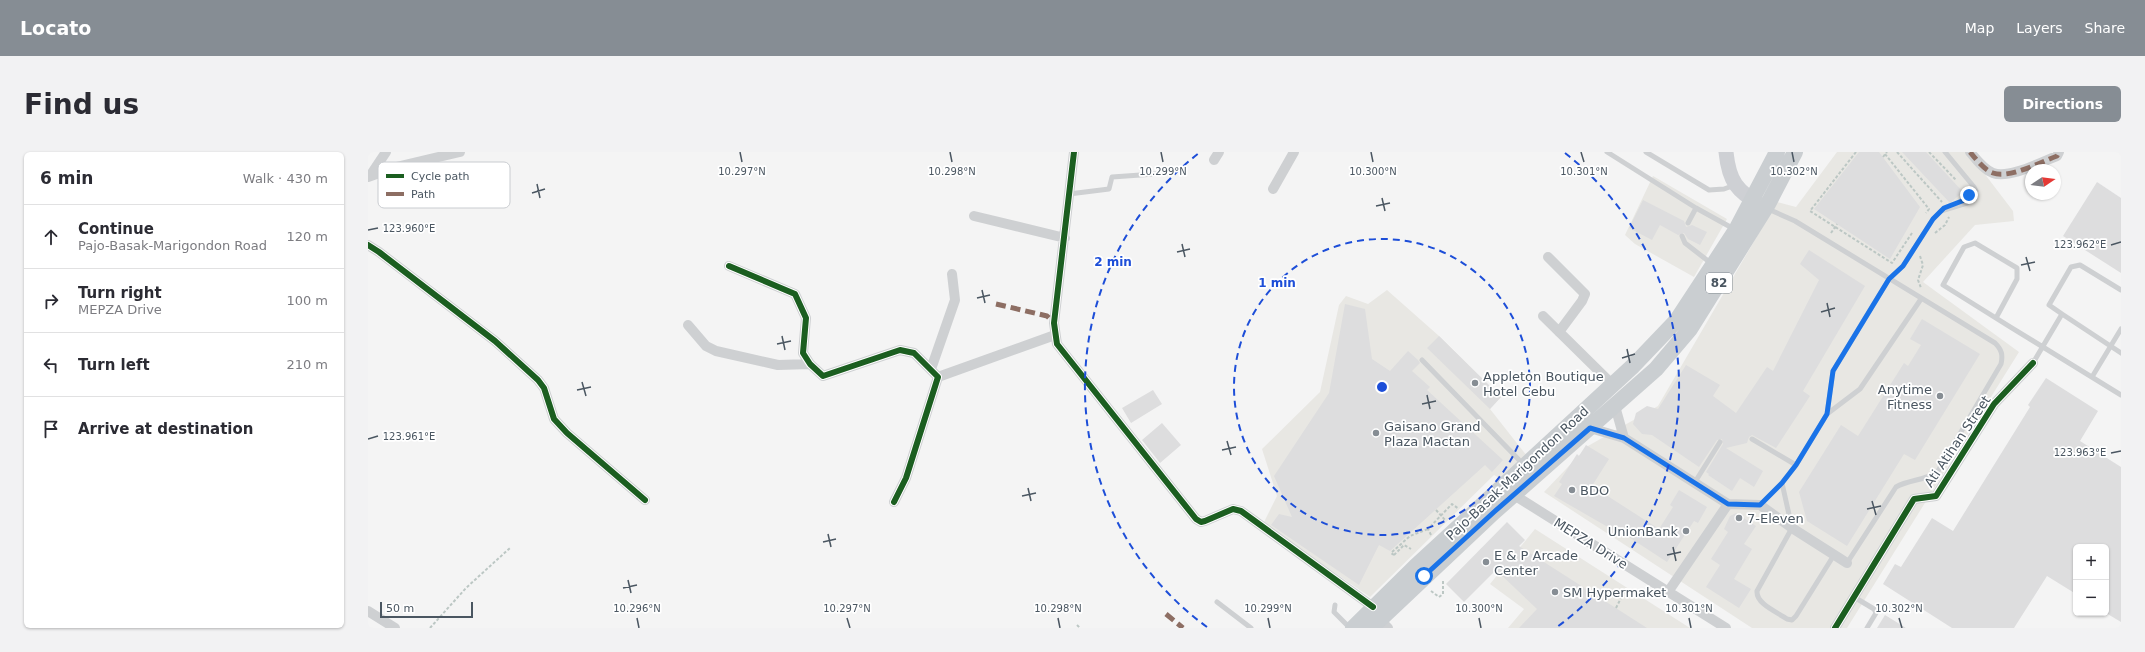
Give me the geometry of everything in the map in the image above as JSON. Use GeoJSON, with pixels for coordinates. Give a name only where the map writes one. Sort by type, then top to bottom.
{"type":"FeatureCollection","features":[{"type":"Feature","properties":{"kind":"main road","name":"Pajo-Basak-Marigondon Road"},"geometry":{"type":"LineString","coordinates":[[1759,204],[1777,152]]}},
{"type":"Feature","properties":{"kind":"main road","name":"Pajo-Basak-Marigondon Road"},"geometry":{"type":"LineString","coordinates":[[1351,628],[1378,621],[1432,569],[1656,369],[1690,329],[1759,204],[1795,152]]}},
{"type":"Feature","properties":{"kind":"main road","name":"Pajo-Basak-Marigondon Road"},"geometry":{"type":"LineString","coordinates":[[1378,621],[1525,467],[1613,385],[1677,320],[1713,265],[1742,233]]}},
{"type":"Feature","properties":{"kind":"street"},"geometry":{"type":"LineString","coordinates":[[379,162],[386,152]]}},
{"type":"Feature","properties":{"kind":"street"},"geometry":{"type":"LineString","coordinates":[[417,162],[460,152]]}},
{"type":"Feature","properties":{"kind":"street"},"geometry":{"type":"LineString","coordinates":[[1074,152],[1054,323],[1057,344],[1196,519],[1201,522],[1232,509],[1241,511],[1344,589],[1378,621]]}},
{"type":"Feature","properties":{"kind":"street"},"geometry":{"type":"LineString","coordinates":[[1273,189],[1294,152]]}},
{"type":"Feature","properties":{"kind":"street"},"geometry":{"type":"LineString","coordinates":[[1726,152],[1727,164],[1735,185],[1739,191],[1759,204]]}},
{"type":"Feature","properties":{"kind":"street"},"geometry":{"type":"LineString","coordinates":[[1970,152],[1981,165],[1993,173],[2006,175],[2057,156],[2059,152]]}},
{"type":"Feature","properties":{"kind":"street"},"geometry":{"type":"LineString","coordinates":[[369,176],[378,163]]}},
{"type":"Feature","properties":{"kind":"street"},"geometry":{"type":"LineString","coordinates":[[974,216],[1065,238]]}},
{"type":"Feature","properties":{"kind":"street"},"geometry":{"type":"LineString","coordinates":[[368,245],[380,252],[495,341],[538,380],[544,388],[554,419],[567,433],[645,500]]}},
{"type":"Feature","properties":{"kind":"street"},"geometry":{"type":"LineString","coordinates":[[1548,257],[1585,294],[1582,301],[1559,332]]}},
{"type":"Feature","properties":{"kind":"street"},"geometry":{"type":"LineString","coordinates":[[729,266],[795,294],[806,318],[803,353],[810,364],[823,376],[900,350],[914,353],[938,377]]}},
{"type":"Feature","properties":{"kind":"street"},"geometry":{"type":"LineString","coordinates":[[931,369],[955,300],[952,274]]}},
{"type":"Feature","properties":{"kind":"street"},"geometry":{"type":"LineString","coordinates":[[1543,316],[1613,385]]}},
{"type":"Feature","properties":{"kind":"street"},"geometry":{"type":"LineString","coordinates":[[688,324],[706,346],[716,351],[778,365],[810,364]]}},
{"type":"Feature","properties":{"kind":"street"},"geometry":{"type":"LineString","coordinates":[[938,377],[1055,335]]}},
{"type":"Feature","properties":{"kind":"street","name":"Ati Atihan Street"},"geometry":{"type":"LineString","coordinates":[[1835,628],[1914,499],[1936,496],[1994,404],[2033,363]]}},
{"type":"Feature","properties":{"kind":"street"},"geometry":{"type":"LineString","coordinates":[[894,502],[906,478],[938,377]]}},
{"type":"Feature","properties":{"kind":"street"},"geometry":{"type":"LineString","coordinates":[[1615,406],[1624,438]]}},
{"type":"Feature","properties":{"kind":"street"},"geometry":{"type":"LineString","coordinates":[[1590,428],[1624,438],[1728,504],[1760,505],[1792,528],[1848,564]]}},
{"type":"Feature","properties":{"kind":"street","name":"MEPZA Drive"},"geometry":{"type":"LineString","coordinates":[[1514,495],[1726,628]]}},
{"type":"Feature","properties":{"kind":"street"},"geometry":{"type":"LineString","coordinates":[[1668,592],[1728,504]]}},
{"type":"Feature","properties":{"kind":"street"},"geometry":{"type":"LineString","coordinates":[[368,611],[395,628]]}},
{"type":"Feature","properties":{"kind":"lane"},"geometry":{"type":"LineString","coordinates":[[1607,152],[1696,208],[1742,233]]}},
{"type":"Feature","properties":{"kind":"lane"},"geometry":{"type":"LineString","coordinates":[[1646,152],[1709,190],[1724,189],[1735,185]]}},
{"type":"Feature","properties":{"kind":"lane"},"geometry":{"type":"LineString","coordinates":[[1827,414],[1833,371],[1889,279],[1903,266],[1933,219],[1944,208],[1967,203],[1976,191],[1945,152]]}},
{"type":"Feature","properties":{"kind":"lane"},"geometry":{"type":"LineString","coordinates":[[1069,194],[1109,189],[1112,177],[1169,172]]}},
{"type":"Feature","properties":{"kind":"lane"},"geometry":{"type":"LineString","coordinates":[[1759,204],[1795,221],[1995,343],[2001,349],[2003,357],[2001,364],[1938,471],[1931,477],[1904,482],[1896,487],[1848,564]]}},
{"type":"Feature","properties":{"kind":"lane"},"geometry":{"type":"LineString","coordinates":[[1688,223],[1696,208]]}},
{"type":"Feature","properties":{"kind":"lane"},"geometry":{"type":"LineString","coordinates":[[1682,236],[1685,243],[1713,265]]}},
{"type":"Feature","properties":{"kind":"lane"},"geometry":{"type":"LineString","coordinates":[[1996,318],[2017,279],[2017,268],[1975,243],[1964,247],[1943,285],[2042,347],[2121,395]]}},
{"type":"Feature","properties":{"kind":"lane"},"geometry":{"type":"LineString","coordinates":[[2121,290],[2080,265],[2071,267],[2049,305],[2121,353]]}},
{"type":"Feature","properties":{"kind":"lane"},"geometry":{"type":"LineString","coordinates":[[1760,505],[1782,483],[1796,465],[1827,414],[1860,389],[1921,299]]}},
{"type":"Feature","properties":{"kind":"lane"},"geometry":{"type":"LineString","coordinates":[[2033,363],[2062,314]]}},
{"type":"Feature","properties":{"kind":"lane"},"geometry":{"type":"LineString","coordinates":[[2092,377],[2121,329]]}},
{"type":"Feature","properties":{"kind":"lane"},"geometry":{"type":"LineString","coordinates":[[1422,360],[1525,467]]}},
{"type":"Feature","properties":{"kind":"lane"},"geometry":{"type":"LineString","coordinates":[[1752,439],[1796,465]]}},
{"type":"Feature","properties":{"kind":"lane"},"geometry":{"type":"LineString","coordinates":[[1695,482],[1720,442]]}},
{"type":"Feature","properties":{"kind":"lane"},"geometry":{"type":"LineString","coordinates":[[1782,483],[1792,528],[1757,591],[1757,596],[1760,601],[1787,619],[1792,620],[1834,555]]}},
{"type":"Feature","properties":{"kind":"lane"},"geometry":{"type":"LineString","coordinates":[[1854,597],[1874,609],[1876,613],[1867,628]]}},
{"type":"Feature","properties":{"kind":"lane"},"geometry":{"type":"LineString","coordinates":[[1217,602],[1251,628]]}},
{"type":"Feature","properties":{"kind":"lane"},"geometry":{"type":"LineString","coordinates":[[1335,605],[1334,612],[1351,628]]}},
{"type":"Feature","properties":{"kind":"path"},"geometry":{"type":"LineString","coordinates":[[1856,152],[1810,210],[1892,263],[1916,227]]}},
{"type":"Feature","properties":{"kind":"path"},"geometry":{"type":"LineString","coordinates":[[1897,152],[1942,202],[1951,207],[1949,218],[1945,226],[1933,234]]}},
{"type":"Feature","properties":{"kind":"path"},"geometry":{"type":"LineString","coordinates":[[1929,152],[1959,184]]}},
{"type":"Feature","properties":{"kind":"path"},"geometry":{"type":"LineString","coordinates":[[1883,157],[1886,153],[1929,209]]}},
{"type":"Feature","properties":{"kind":"path"},"geometry":{"type":"LineString","coordinates":[[1925,215],[1929,209],[1942,202]]}},
{"type":"Feature","properties":{"kind":"path"},"geometry":{"type":"LineString","coordinates":[[1919,253],[1923,265],[1918,280],[1920,286],[1930,297],[1930,304]]}},
{"type":"Feature","properties":{"kind":"path"},"geometry":{"type":"LineString","coordinates":[[1411,549],[1404,545],[1394,555],[1391,553],[1410,536],[1428,529]]}},
{"type":"Feature","properties":{"kind":"path"},"geometry":{"type":"LineString","coordinates":[[430,628],[466,588],[511,547]]}},
{"type":"Feature","properties":{"kind":"path"},"geometry":{"type":"LineString","coordinates":[[1439,597],[1443,594],[1443,580]]}},
{"type":"Feature","properties":{"kind":"path"},"geometry":{"type":"LineString","coordinates":[[1616,608],[1625,590]]}},
{"type":"Feature","properties":{"kind":"path"},"geometry":{"type":"LineString","coordinates":[[1077,625],[1080,628]]}},
{"type":"Feature","properties":{"kind":"shaded area"},"geometry":{"type":"Polygon","coordinates":[[[1837,152],[1968,152],[2013,211],[2014,221],[1975,225],[1923,282],[2019,352],[1847,628],[1752,628],[1544,492],[1588,446],[1658,406],[1777,202],[1796,207],[1837,152]]]}},
{"type":"Feature","properties":{"kind":"shaded area"},"geometry":{"type":"Polygon","coordinates":[[[1653,176],[1727,219],[1694,277],[1635,244],[1625,235],[1653,176]]]}},
{"type":"Feature","properties":{"kind":"shaded area"},"geometry":{"type":"Polygon","coordinates":[[[1387,290],[1439,336],[1501,397],[1490,409],[1527,456],[1501,479],[1494,475],[1370,597],[1263,524],[1277,496],[1262,449],[1320,392],[1339,305],[1346,296],[1368,304],[1387,290]]]}},
{"type":"Feature","properties":{"kind":"shaded area"},"geometry":{"type":"Polygon","coordinates":[[[1535,529],[1690,628],[1508,628],[1524,609],[1490,584],[1535,529]]]}},
{"type":"Feature","properties":{"kind":"building"},"geometry":{"type":"Polygon","coordinates":[[[1859,152],[1879,152],[1920,207],[1890,259],[1814,209],[1859,152]]]}},
{"type":"Feature","properties":{"kind":"building"},"geometry":{"type":"Polygon","coordinates":[[[1902,152],[1926,152],[1963,192],[1950,203],[1902,152]]]}},
{"type":"Feature","properties":{"kind":"building"},"geometry":{"type":"Polygon","coordinates":[[[2097,182],[2121,198],[2121,273],[2063,236],[2097,182]]]}},
{"type":"Feature","properties":{"kind":"building"},"geometry":{"type":"Polygon","coordinates":[[[1643,200],[1684,221],[1686,227],[1692,225],[1707,232],[1700,245],[1688,239],[1684,233],[1678,235],[1660,225],[1652,240],[1629,228],[1643,200]]]}},
{"type":"Feature","properties":{"kind":"building"},"geometry":{"type":"Polygon","coordinates":[[[1809,250],[1865,286],[1803,391],[1810,396],[1776,448],[1752,435],[1749,437],[1747,443],[1726,448],[1763,471],[1754,487],[1740,478],[1732,491],[1708,475],[1709,474],[1706,472],[1723,444],[1722,439],[1717,440],[1699,467],[1652,435],[1642,434],[1633,424],[1636,413],[1647,406],[1658,409],[1686,365],[1720,385],[1713,396],[1736,413],[1767,367],[1773,371],[1819,280],[1800,264],[1809,250]]]}},
{"type":"Feature","properties":{"kind":"building","name":"Gaisano Grand Plaza Mactan"},"geometry":{"type":"Polygon","coordinates":[[[1345,304],[1365,309],[1372,359],[1390,371],[1408,351],[1420,363],[1412,371],[1430,387],[1427,390],[1503,460],[1492,472],[1485,465],[1390,551],[1379,545],[1359,585],[1271,525],[1279,514],[1292,517],[1274,476],[1329,393],[1345,304]]]}},
{"type":"Feature","properties":{"kind":"building"},"geometry":{"type":"Polygon","coordinates":[[[1922,319],[1980,354],[1915,460],[1904,454],[1847,546],[1807,521],[1799,492],[1841,425],[1858,436],[1904,363],[1908,366],[1921,345],[1910,339],[1922,319]]]}},
{"type":"Feature","properties":{"kind":"building","name":"Appleton Boutique Hotel Cebu"},"geometry":{"type":"Polygon","coordinates":[[[1439,336],[1501,397],[1490,409],[1427,348],[1439,336]]]}},
{"type":"Feature","properties":{"kind":"building"},"geometry":{"type":"Polygon","coordinates":[[[2046,378],[2098,411],[2080,441],[2121,467],[2121,622],[2109,615],[2109,544],[2073,544],[2073,592],[2047,576],[2014,628],[1952,628],[1883,584],[1895,564],[1901,567],[1932,518],[1953,531],[2030,407],[2028,405],[2046,378]]]}},
{"type":"Feature","properties":{"kind":"building"},"geometry":{"type":"Polygon","coordinates":[[[1153,390],[1162,404],[1131,423],[1122,408],[1153,390]]]}},
{"type":"Feature","properties":{"kind":"building"},"geometry":{"type":"Polygon","coordinates":[[[1162,423],[1181,445],[1160,463],[1142,440],[1162,423]]]}},
{"type":"Feature","properties":{"kind":"building"},"geometry":{"type":"Polygon","coordinates":[[[1586,445],[1609,459],[1592,486],[1659,529],[1673,507],[1670,505],[1679,490],[1707,507],[1698,523],[1694,521],[1667,562],[1615,528],[1613,530],[1554,496],[1562,484],[1559,482],[1577,454],[1579,456],[1586,445]]]}},
{"type":"Feature","properties":{"kind":"building"},"geometry":{"type":"Polygon","coordinates":[[[1736,513],[1756,526],[1744,544],[1752,549],[1734,579],[1751,589],[1739,608],[1706,587],[1720,565],[1711,559],[1728,532],[1724,529],[1730,516],[1736,513]]]}},
{"type":"Feature","properties":{"kind":"building","name":"SM Hypermaket"},"geometry":{"type":"Polygon","coordinates":[[[1507,522],[1525,540],[1519,546],[1647,628],[1519,628],[1537,609],[1496,570],[1464,602],[1446,584],[1507,522]]]}},
{"type":"Feature","properties":{"kind":"building"},"geometry":{"type":"Polygon","coordinates":[[[1885,615],[1906,628],[1877,628],[1885,615]]]}},
{"type":"Feature","properties":{"kind":"marked path"},"geometry":{"type":"LineString","coordinates":[[1970,152],[1986,169],[1993,173],[2000,174],[2008,174],[2025,169],[2057,156],[2059,152]]}},
{"type":"Feature","properties":{"kind":"marked path"},"geometry":{"type":"LineString","coordinates":[[996,304],[1047,316],[1054,323]]}},
{"type":"Feature","properties":{"kind":"marked path"},"geometry":{"type":"LineString","coordinates":[[1166,614],[1183,628]]}},
{"type":"Feature","properties":{"kind":"cycle path"},"geometry":{"type":"LineString","coordinates":[[1074,152],[1054,323],[1057,344],[1196,519],[1201,522],[1233,509],[1241,511],[1373,607]]}},
{"type":"Feature","properties":{"kind":"cycle path"},"geometry":{"type":"LineString","coordinates":[[368,245],[495,341],[538,380],[544,388],[554,419],[567,433],[645,500]]}},
{"type":"Feature","properties":{"kind":"cycle path"},"geometry":{"type":"LineString","coordinates":[[729,266],[795,294],[806,318],[803,353],[810,364],[823,376],[900,350],[914,353],[938,377],[906,478],[894,502]]}},
{"type":"Feature","properties":{"kind":"cycle path"},"geometry":{"type":"LineString","coordinates":[[1835,628],[1914,499],[1936,496],[1994,404],[2033,363]]}},
{"type":"Feature","properties":{"kind":"place","name":"Appleton Boutique Hotel Cebu"},"geometry":{"type":"Point","coordinates":[1475,383]}},
{"type":"Feature","properties":{"kind":"place","name":"Anytime Fitness"},"geometry":{"type":"Point","coordinates":[1940,396]}},
{"type":"Feature","properties":{"kind":"place","name":"Gaisano Grand Plaza Mactan"},"geometry":{"type":"Point","coordinates":[1376,433]}},
{"type":"Feature","properties":{"kind":"place","name":"BDO"},"geometry":{"type":"Point","coordinates":[1572,490]}},
{"type":"Feature","properties":{"kind":"place","name":"7-Eleven"},"geometry":{"type":"Point","coordinates":[1739,518]}},
{"type":"Feature","properties":{"kind":"place","name":"UnionBank"},"geometry":{"type":"Point","coordinates":[1686,531]}},
{"type":"Feature","properties":{"kind":"place","name":"E & P Arcade Center"},"geometry":{"type":"Point","coordinates":[1486,562]}},
{"type":"Feature","properties":{"kind":"place","name":"SM Hypermaket"},"geometry":{"type":"Point","coordinates":[1555,592]}},
{"type":"Feature","properties":{"kind":"route"},"geometry":{"type":"LineString","coordinates":[[1424,576],[1590,428],[1624,438],[1728,504],[1740,506],[1760,505],[1782,483],[1796,465],[1827,414],[1833,371],[1850,340],[1889,279],[1903,266],[1933,219],[1941,210],[1951,207],[1950,205],[1962,201],[1969,195]]}}]}
